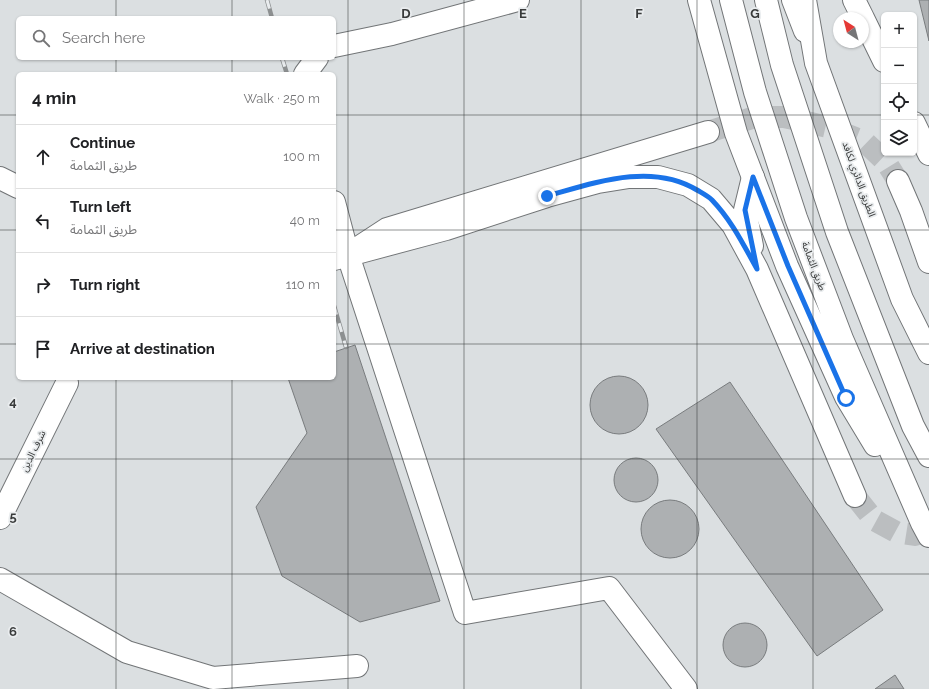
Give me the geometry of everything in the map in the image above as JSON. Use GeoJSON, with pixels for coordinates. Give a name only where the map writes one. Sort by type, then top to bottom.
{"type":"FeatureCollection","features":[{"type":"Feature","properties":{"kind":"main road"},"geometry":{"type":"LineString","coordinates":[[336,46],[392,34],[518,0]]}},
{"type":"Feature","properties":{"kind":"main road","name":"طريق الثمامة"},"geometry":{"type":"LineString","coordinates":[[698,0],[736,133],[788,266],[846,398],[925,529]]}},
{"type":"Feature","properties":{"kind":"main road","name":"طريق الثمامة"},"geometry":{"type":"LineString","coordinates":[[731,0],[755,92],[796,218],[842,339],[925,529]]}},
{"type":"Feature","properties":{"kind":"main road"},"geometry":{"type":"LineString","coordinates":[[766,0],[782,65],[837,232],[913,426],[929,456]]}},
{"type":"Feature","properties":{"kind":"main road"},"geometry":{"type":"LineString","coordinates":[[793,0],[816,63]]}},
{"type":"Feature","properties":{"kind":"main road","name":"الطريق الدائري لكافد"},"geometry":{"type":"LineString","coordinates":[[805,0],[816,63],[902,299],[929,353]]}},
{"type":"Feature","properties":{"kind":"main road"},"geometry":{"type":"LineString","coordinates":[[854,0],[860,12]]}},
{"type":"Feature","properties":{"kind":"main road"},"geometry":{"type":"LineString","coordinates":[[869,30],[881,55]]}},
{"type":"Feature","properties":{"kind":"main road"},"geometry":{"type":"LineString","coordinates":[[306,72],[316,60]]}},
{"type":"Feature","properties":{"kind":"main road"},"geometry":{"type":"LineString","coordinates":[[917,129],[929,154]]}},
{"type":"Feature","properties":{"kind":"main road"},"geometry":{"type":"LineString","coordinates":[[341,257],[387,229],[708,132]]}},
{"type":"Feature","properties":{"kind":"main road"},"geometry":{"type":"LineString","coordinates":[[341,257],[446,229],[547,196],[598,182],[629,176],[658,177],[688,185],[711,199],[733,225],[757,269],[855,496]]}},
{"type":"Feature","properties":{"kind":"main road"},"geometry":{"type":"LineString","coordinates":[[753,177],[745,210],[757,269]]}},
{"type":"Feature","properties":{"kind":"main road"},"geometry":{"type":"LineString","coordinates":[[0,178],[16,186]]}},
{"type":"Feature","properties":{"kind":"main road"},"geometry":{"type":"LineString","coordinates":[[898,180],[911,210],[929,262]]}},
{"type":"Feature","properties":{"kind":"main road"},"geometry":{"type":"LineString","coordinates":[[336,218],[341,257],[465,612],[609,588],[686,689]]}},
{"type":"Feature","properties":{"kind":"main road","name":"شرف الدين"},"geometry":{"type":"LineString","coordinates":[[0,518],[67,383]]}},
{"type":"Feature","properties":{"kind":"main road"},"geometry":{"type":"LineString","coordinates":[[0,580],[127,652],[213,678],[357,666]]}},
{"type":"Feature","properties":{"kind":"building"},"geometry":{"type":"Polygon","coordinates":[[[919,0],[929,0],[929,41],[919,0]]]}},
{"type":"Feature","properties":{"kind":"building"},"geometry":{"type":"Polygon","coordinates":[[[355,345],[440,601],[360,622],[282,576],[256,507],[307,433],[289,380],[336,380],[336,351],[355,345]]]}},
{"type":"Feature","properties":{"kind":"building"},"geometry":{"type":"Polygon","coordinates":[[[613,376],[625,376],[640,384],[648,399],[648,411],[640,426],[625,434],[613,434],[598,426],[590,411],[590,399],[598,384],[613,376]]]}},
{"type":"Feature","properties":{"kind":"building"},"geometry":{"type":"Polygon","coordinates":[[[730,382],[883,610],[817,656],[656,429],[730,382]]]}},
{"type":"Feature","properties":{"kind":"building"},"geometry":{"type":"Polygon","coordinates":[[[636,458],[648,462],[654,468],[658,480],[654,492],[648,498],[636,502],[624,498],[618,492],[614,480],[618,468],[624,462],[636,458]]]}},
{"type":"Feature","properties":{"kind":"building"},"geometry":{"type":"Polygon","coordinates":[[[664,500],[676,500],[691,508],[699,523],[699,535],[691,550],[676,558],[664,558],[649,550],[641,535],[641,523],[649,508],[664,500]]]}},
{"type":"Feature","properties":{"kind":"building"},"geometry":{"type":"Polygon","coordinates":[[[745,623],[757,627],[763,633],[767,645],[763,657],[757,663],[745,667],[733,663],[727,657],[723,645],[727,633],[733,627],[745,623]]]}},
{"type":"Feature","properties":{"kind":"building"},"geometry":{"type":"Polygon","coordinates":[[[895,675],[904,689],[875,689],[895,675]]]}},
{"type":"Feature","properties":{"kind":"tunnel"},"geometry":{"type":"LineString","coordinates":[[708,132],[755,117],[784,117],[828,127],[865,142],[886,162],[898,181]]}},
{"type":"Feature","properties":{"kind":"tunnel"},"geometry":{"type":"LineString","coordinates":[[855,496],[874,520],[896,532],[915,535],[929,530]]}},
{"type":"Feature","properties":{"kind":"railway"},"geometry":{"type":"LineString","coordinates":[[267,0],[271,16]]}},
{"type":"Feature","properties":{"kind":"railway"},"geometry":{"type":"LineString","coordinates":[[283,60],[286,72]]}},
{"type":"Feature","properties":{"kind":"railway"},"geometry":{"type":"LineString","coordinates":[[336,313],[346,347]]}},
{"type":"Feature","properties":{"kind":"route"},"geometry":{"type":"LineString","coordinates":[[547,196],[598,182],[629,176],[658,177],[688,185],[711,199],[733,225],[757,269],[745,210],[753,177],[788,266],[846,398]]}}]}
